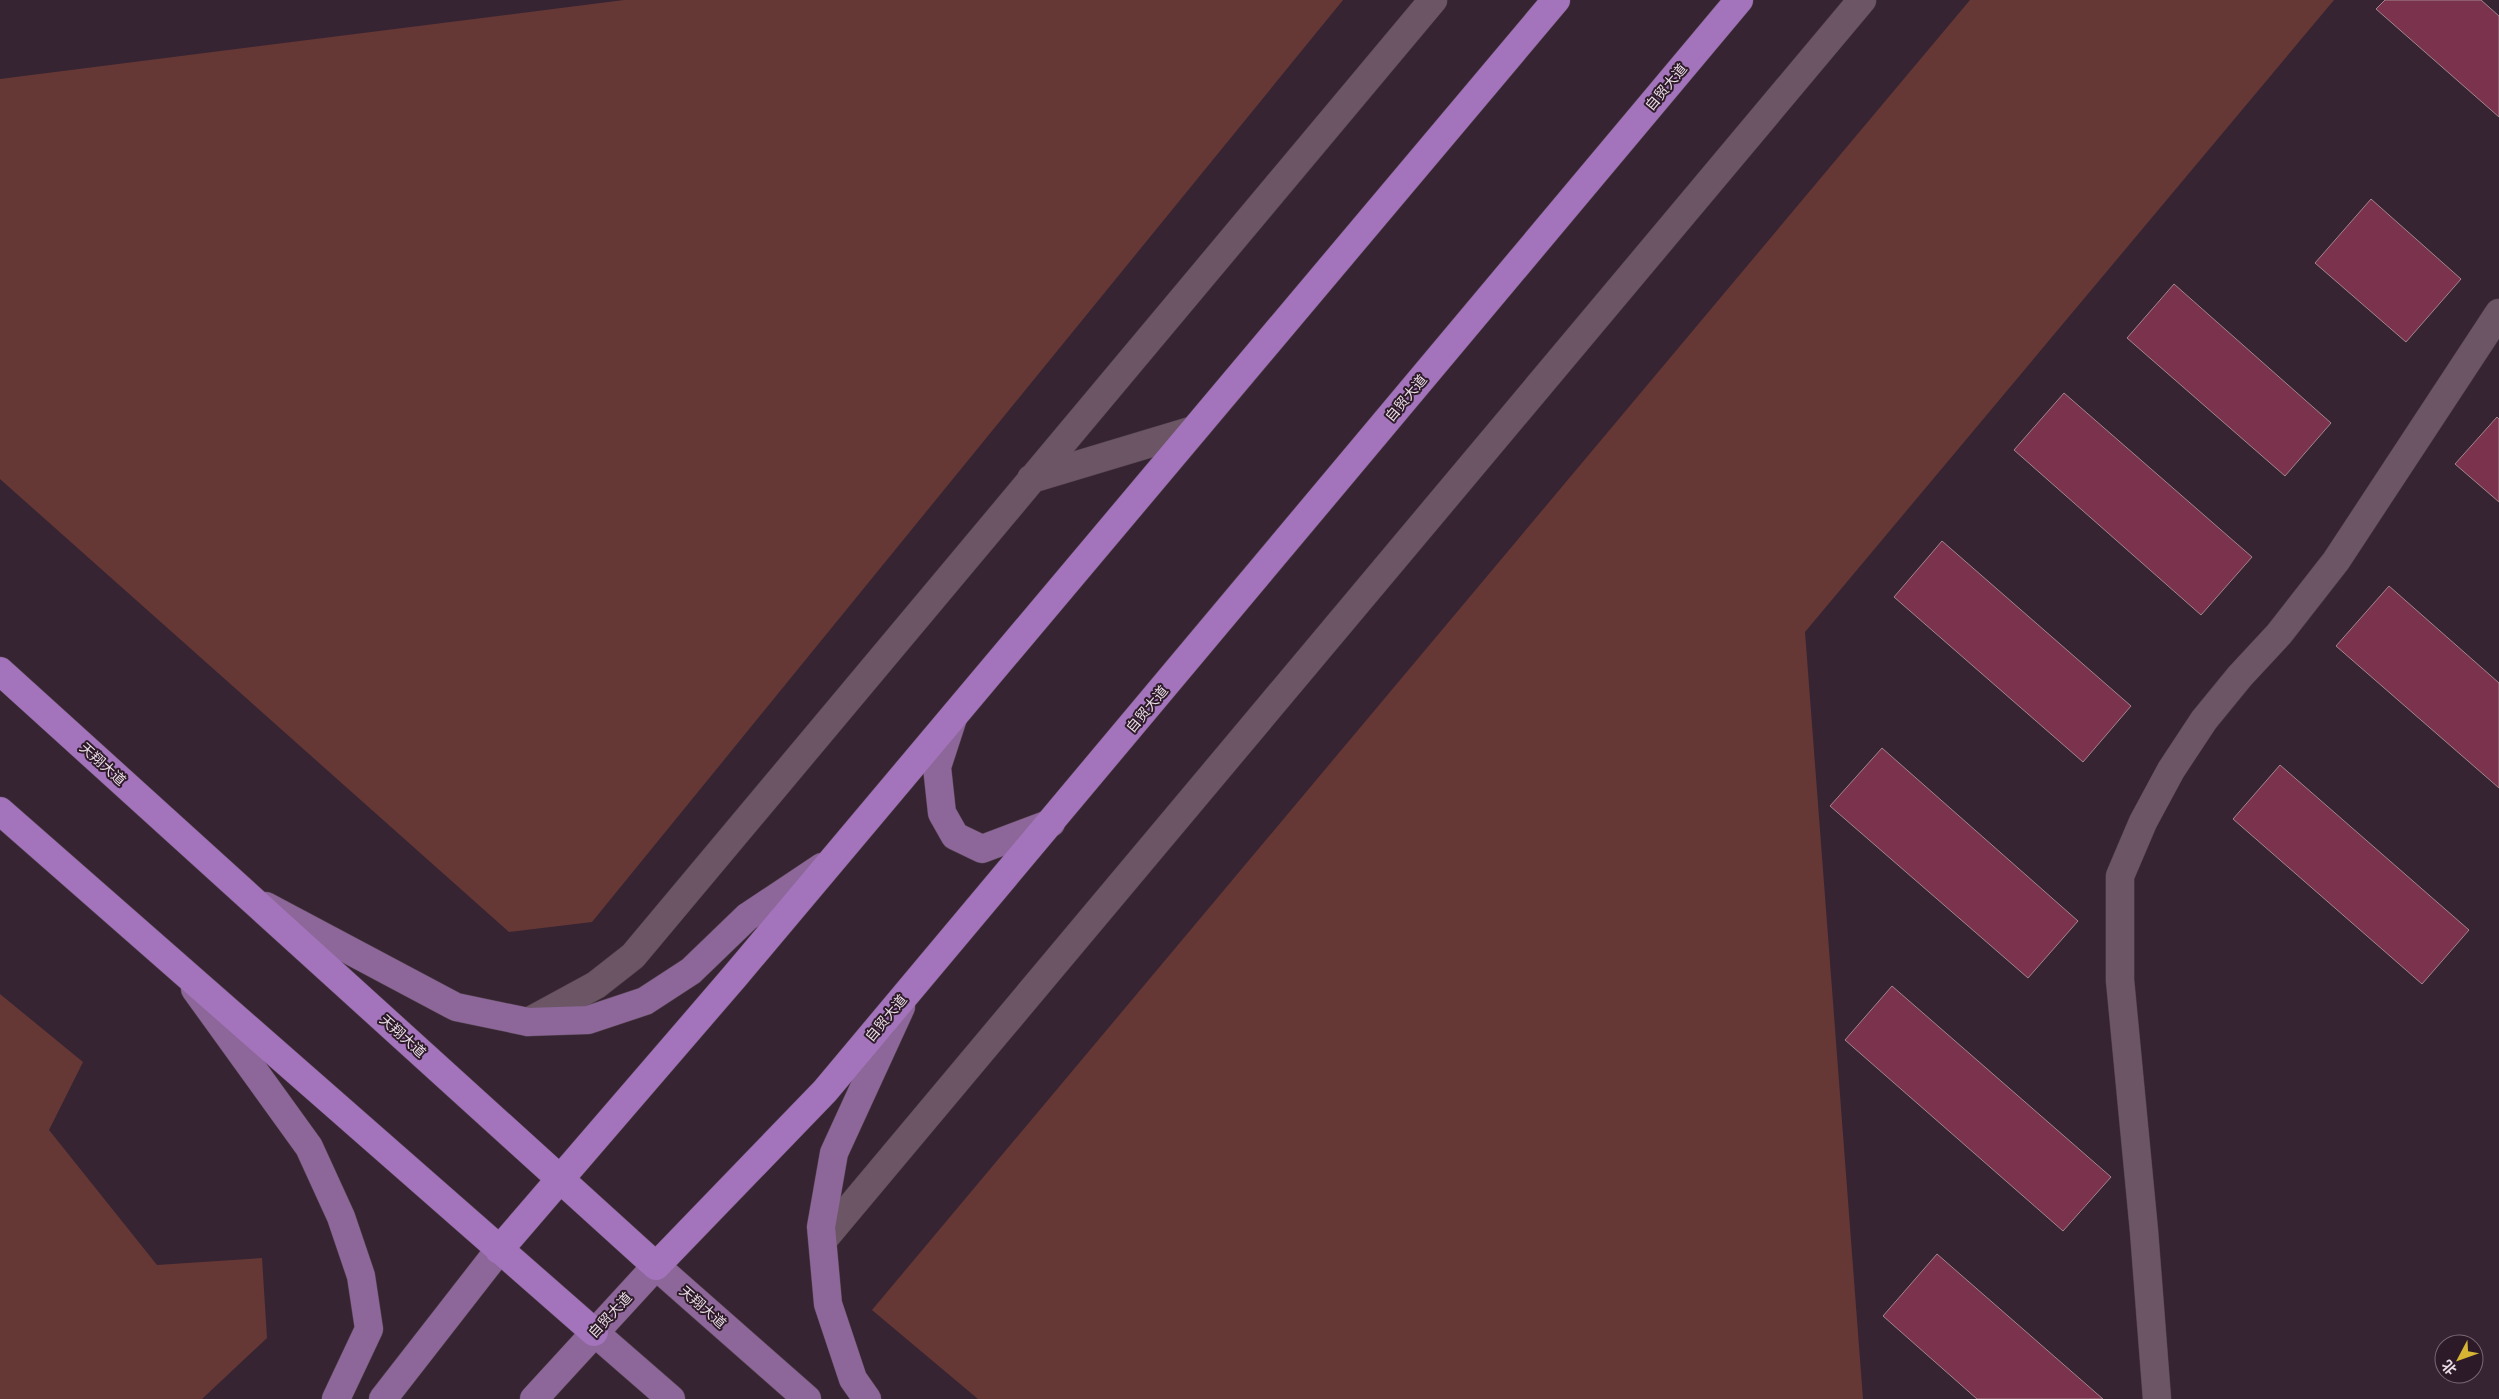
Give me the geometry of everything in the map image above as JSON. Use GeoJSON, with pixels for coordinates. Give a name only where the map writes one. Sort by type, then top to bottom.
{"type":"FeatureCollection","features":[{"type":"Feature","properties":{"kind":"highway"},"geometry":{"type":"LineString","coordinates":[[499,1250],[834,859],[1556,0]]}},
{"type":"Feature","properties":{"kind":"highway","name":"自贸大道"},"geometry":{"type":"LineString","coordinates":[[656,1266],[825,1091],[1739,0]]}},
{"type":"Feature","properties":{"kind":"highway","name":"天翔大道"},"geometry":{"type":"LineString","coordinates":[[0,671],[656,1266]]}},
{"type":"Feature","properties":{"kind":"highway"},"geometry":{"type":"LineString","coordinates":[[0,811],[594,1332]]}},
{"type":"Feature","properties":{"kind":"main road"},"geometry":{"type":"LineString","coordinates":[[952,718],[937,767],[942,813],[955,836],[982,849],[1017,838],[1051,823]]}},
{"type":"Feature","properties":{"kind":"main road"},"geometry":{"type":"LineString","coordinates":[[251,898],[456,1007],[528,1022],[588,1020],[645,1002],[691,971],[747,917],[834,859]]}},
{"type":"Feature","properties":{"kind":"main road"},"geometry":{"type":"LineString","coordinates":[[180,970],[309,1147],[341,1217],[361,1276],[369,1329],[336,1399]]}},
{"type":"Feature","properties":{"kind":"main road"},"geometry":{"type":"LineString","coordinates":[[867,1399],[853,1379],[828,1304],[821,1227],[834,1153],[908,992]]}},
{"type":"Feature","properties":{"kind":"main road"},"geometry":{"type":"LineString","coordinates":[[383,1399],[499,1250]]}},
{"type":"Feature","properties":{"kind":"main road","name":"自贸大道"},"geometry":{"type":"LineString","coordinates":[[534,1399],[656,1266]]}},
{"type":"Feature","properties":{"kind":"main road","name":"天翔大道"},"geometry":{"type":"LineString","coordinates":[[656,1266],[807,1399]]}},
{"type":"Feature","properties":{"kind":"main road"},"geometry":{"type":"LineString","coordinates":[[594,1332],[671,1399]]}},
{"type":"Feature","properties":{"kind":"street"},"geometry":{"type":"LineString","coordinates":[[528,1022],[596,985],[633,956],[1433,0]]}},
{"type":"Feature","properties":{"kind":"street"},"geometry":{"type":"LineString","coordinates":[[823,1240],[1862,0]]}},
{"type":"Feature","properties":{"kind":"street"},"geometry":{"type":"LineString","coordinates":[[2157,1399],[2144,1231],[2120,980],[2120,876],[2144,822],[2171,770],[2199,729],[2240,676],[2279,634],[2336,561],[2499,313]]}},
{"type":"Feature","properties":{"kind":"street"},"geometry":{"type":"LineString","coordinates":[[1032,479],[1194,430]]}},
{"type":"Feature","properties":{"kind":"shaded area"},"geometry":{"type":"Polygon","coordinates":[[[624,0],[1343,0],[592,922],[509,932],[0,479],[0,79],[624,0]]]}},
{"type":"Feature","properties":{"kind":"shaded area"},"geometry":{"type":"Polygon","coordinates":[[[1970,0],[2334,0],[1805,632],[1863,1399],[978,1399],[872,1310],[1970,0]]]}},
{"type":"Feature","properties":{"kind":"shaded area"},"geometry":{"type":"Polygon","coordinates":[[[0,994],[83,1062],[49,1130],[157,1265],[262,1258],[267,1338],[202,1399],[0,1399],[0,994]]]}},
{"type":"Feature","properties":{"kind":"building"},"geometry":{"type":"Polygon","coordinates":[[[2385,0],[2481,0],[2499,16],[2499,117],[2376,9],[2385,0]]]}},
{"type":"Feature","properties":{"kind":"building"},"geometry":{"type":"Polygon","coordinates":[[[2371,199],[2461,279],[2406,342],[2315,263],[2371,199]]]}},
{"type":"Feature","properties":{"kind":"building"},"geometry":{"type":"Polygon","coordinates":[[[2174,284],[2331,423],[2285,476],[2127,338],[2174,284]]]}},
{"type":"Feature","properties":{"kind":"building"},"geometry":{"type":"Polygon","coordinates":[[[2064,393],[2252,557],[2201,615],[2014,450],[2064,393]]]}},
{"type":"Feature","properties":{"kind":"building"},"geometry":{"type":"Polygon","coordinates":[[[2497,417],[2499,419],[2499,502],[2455,464],[2497,417]]]}},
{"type":"Feature","properties":{"kind":"building"},"geometry":{"type":"Polygon","coordinates":[[[1942,541],[2131,706],[2083,762],[1894,597],[1942,541]]]}},
{"type":"Feature","properties":{"kind":"building"},"geometry":{"type":"Polygon","coordinates":[[[2389,586],[2499,683],[2499,788],[2336,646],[2389,586]]]}},
{"type":"Feature","properties":{"kind":"building"},"geometry":{"type":"Polygon","coordinates":[[[1882,748],[2078,921],[2028,978],[1830,806],[1882,748]]]}},
{"type":"Feature","properties":{"kind":"building"},"geometry":{"type":"Polygon","coordinates":[[[2280,765],[2469,930],[2422,984],[2233,819],[2280,765]]]}},
{"type":"Feature","properties":{"kind":"building"},"geometry":{"type":"Polygon","coordinates":[[[1892,986],[2111,1177],[2063,1231],[1845,1040],[1892,986]]]}},
{"type":"Feature","properties":{"kind":"building"},"geometry":{"type":"Polygon","coordinates":[[[1937,1254],[2103,1399],[1977,1399],[1883,1316],[1937,1254]]]}}]}
